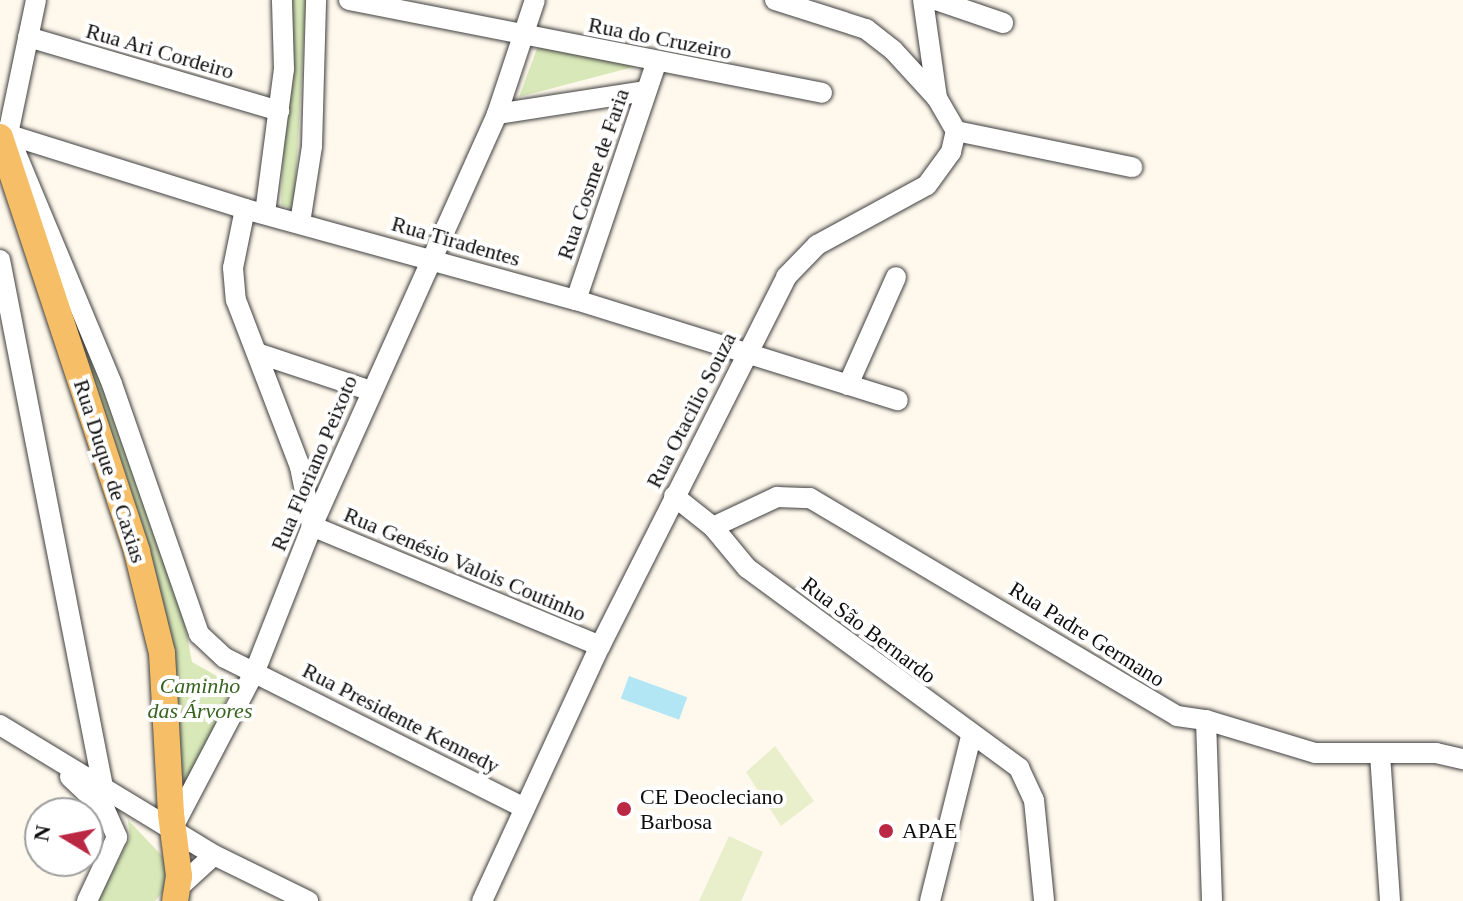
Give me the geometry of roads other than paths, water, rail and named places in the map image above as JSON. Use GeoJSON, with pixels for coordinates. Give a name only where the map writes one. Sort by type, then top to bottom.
{"type":"FeatureCollection","features":[{"type":"Feature","properties":{"kind":"main road","name":"Rua Duque de Caxias"},"geometry":{"type":"LineString","coordinates":[[3,135],[137,552],[168,686],[171,821],[177,894]]}},
{"type":"Feature","properties":{"kind":"street"},"geometry":{"type":"LineString","coordinates":[[3,135],[36,0]]}},
{"type":"Feature","properties":{"kind":"street"},"geometry":{"type":"LineString","coordinates":[[282,0],[284,69],[279,111],[255,211],[233,284],[300,467],[312,526]]}},
{"type":"Feature","properties":{"kind":"street"},"geometry":{"type":"LineString","coordinates":[[300,223],[312,146],[316,0]]}},
{"type":"Feature","properties":{"kind":"street","name":"Rua do Cruzeiro"},"geometry":{"type":"LineString","coordinates":[[349,0],[526,34],[656,64],[822,93]]}},
{"type":"Feature","properties":{"kind":"street","name":"Rua Floriano Peixoto"},"geometry":{"type":"LineString","coordinates":[[171,821],[255,671],[312,526],[429,258],[497,114],[535,0]]}},
{"type":"Feature","properties":{"kind":"street"},"geometry":{"type":"LineString","coordinates":[[775,0],[866,29],[893,50],[937,98],[956,131],[1132,167]]}},
{"type":"Feature","properties":{"kind":"street"},"geometry":{"type":"LineString","coordinates":[[923,0],[937,98]]}},
{"type":"Feature","properties":{"kind":"street"},"geometry":{"type":"LineString","coordinates":[[936,0],[1003,23]]}},
{"type":"Feature","properties":{"kind":"street","name":"Rua Ari Cordeiro"},"geometry":{"type":"LineString","coordinates":[[28,37],[279,111]]}},
{"type":"Feature","properties":{"kind":"street","name":"Rua Cosme de Faria"},"geometry":{"type":"LineString","coordinates":[[576,300],[656,64]]}},
{"type":"Feature","properties":{"kind":"street"},"geometry":{"type":"LineString","coordinates":[[284,69],[314,71]]}},
{"type":"Feature","properties":{"kind":"street"},"geometry":{"type":"LineString","coordinates":[[497,114],[646,91]]}},
{"type":"Feature","properties":{"kind":"street","name":"Rua Otacilio Souza"},"geometry":{"type":"LineString","coordinates":[[482,901],[600,646],[773,299],[800,260],[817,245],[927,185],[946,164],[956,131]]}},
{"type":"Feature","properties":{"kind":"street","name":"Rua Tiradentes"},"geometry":{"type":"LineString","coordinates":[[3,135],[255,211],[576,300],[898,400]]}},
{"type":"Feature","properties":{"kind":"street","name":"Rua Duque de Caxias"},"geometry":{"type":"LineString","coordinates":[[3,135],[112,384],[190,615],[210,647],[255,671]]}},
{"type":"Feature","properties":{"kind":"street"},"geometry":{"type":"LineString","coordinates":[[0,260],[6,326],[103,787]]}},
{"type":"Feature","properties":{"kind":"street"},"geometry":{"type":"LineString","coordinates":[[848,385],[896,277]]}},
{"type":"Feature","properties":{"kind":"street"},"geometry":{"type":"LineString","coordinates":[[257,353],[371,391]]}},
{"type":"Feature","properties":{"kind":"street","name":"Rua São Bernardo"},"geometry":{"type":"LineString","coordinates":[[674,496],[713,527],[747,568],[971,737],[1019,768],[1034,800],[1044,901]]}},
{"type":"Feature","properties":{"kind":"street","name":"Rua Padre Germano"},"geometry":{"type":"LineString","coordinates":[[713,527],[777,497],[810,498],[1177,716],[1206,720],[1299,751],[1463,759]]}},
{"type":"Feature","properties":{"kind":"street","name":"Rua Genésio Valois Coutinho"},"geometry":{"type":"LineString","coordinates":[[312,526],[600,646]]}},
{"type":"Feature","properties":{"kind":"street","name":"Rua Presidente Kennedy"},"geometry":{"type":"LineString","coordinates":[[255,671],[525,808]]}},
{"type":"Feature","properties":{"kind":"street"},"geometry":{"type":"LineString","coordinates":[[1206,720],[1212,901]]}},
{"type":"Feature","properties":{"kind":"street"},"geometry":{"type":"LineString","coordinates":[[0,725],[53,759],[171,821],[214,855],[308,901]]}},
{"type":"Feature","properties":{"kind":"street"},"geometry":{"type":"LineString","coordinates":[[930,901],[971,737]]}},
{"type":"Feature","properties":{"kind":"street"},"geometry":{"type":"LineString","coordinates":[[1380,754],[1390,901]]}},
{"type":"Feature","properties":{"kind":"street"},"geometry":{"type":"LineString","coordinates":[[53,759],[115,824],[114,851],[87,901]]}},
{"type":"Feature","properties":{"kind":"street"},"geometry":{"type":"LineString","coordinates":[[177,894],[214,855]]}},
{"type":"Feature","properties":{"kind":"water"},"geometry":{"type":"Polygon","coordinates":[[[629,676],[687,697],[679,720],[621,699],[629,676]]]}},
{"type":"Feature","properties":{"kind":"place","name":"CE Deocleciano Barbosa"},"geometry":{"type":"Point","coordinates":[624,809]}},
{"type":"Feature","properties":{"kind":"place","name":"APAE"},"geometry":{"type":"Point","coordinates":[886,831]}},
{"type":"Feature","properties":{"kind":"park label","name":"Caminho das Árvores"},"geometry":{"type":"Point","coordinates":[200,698]}}]}
